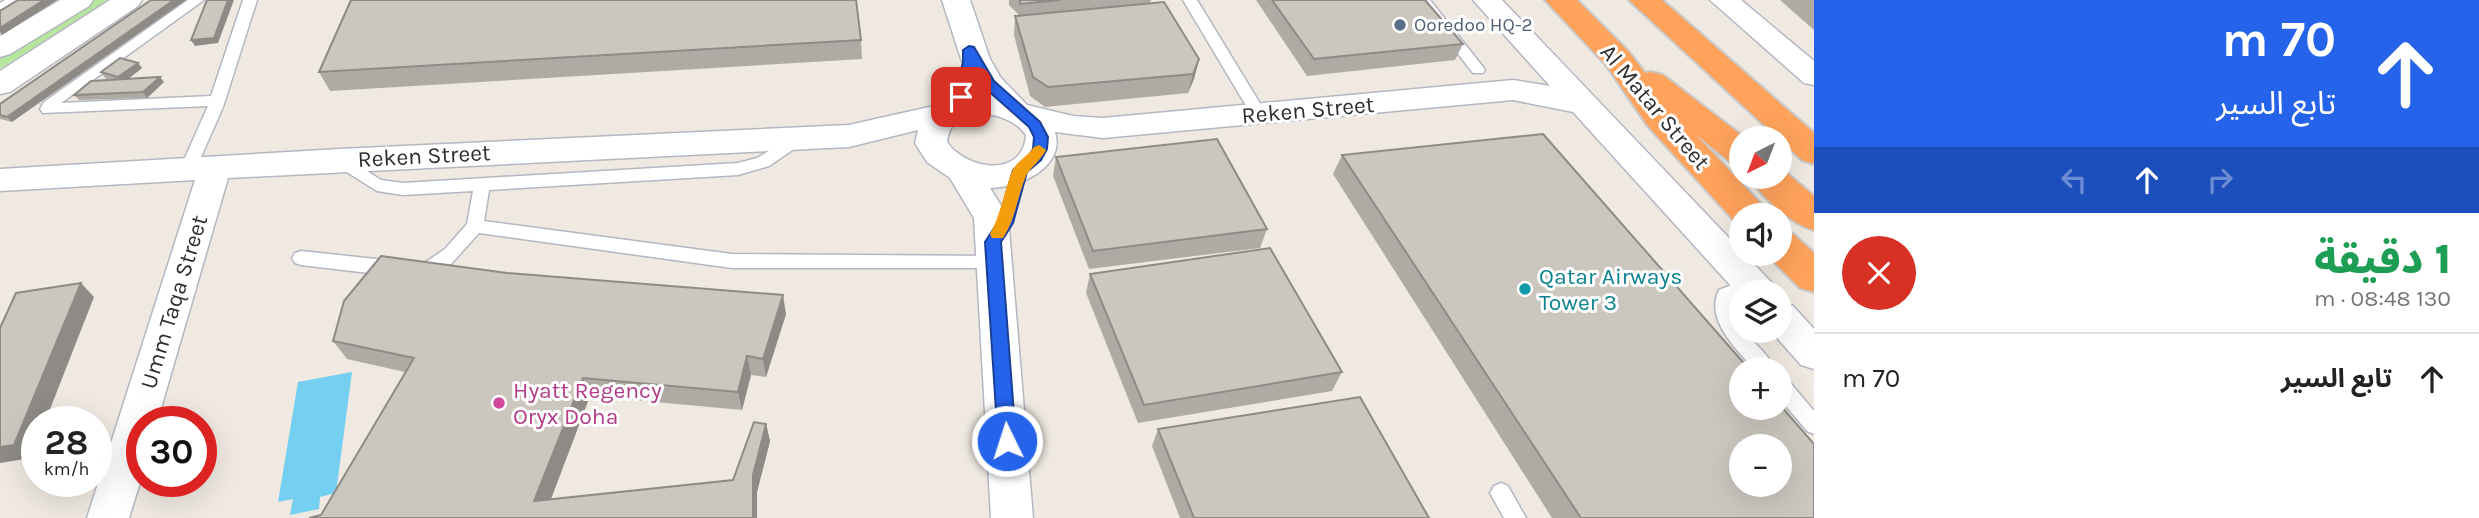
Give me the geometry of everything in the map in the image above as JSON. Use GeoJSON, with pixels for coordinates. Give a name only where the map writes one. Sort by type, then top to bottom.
{"type":"FeatureCollection","features":[{"type":"Feature","properties":{"kind":"highway","name":"Al Matar Street"},"geometry":{"type":"LineString","coordinates":[[1560,0],[1618,59],[1660,118],[1739,203]]}},
{"type":"Feature","properties":{"kind":"highway"},"geometry":{"type":"LineString","coordinates":[[1644,0],[1814,152]]}},
{"type":"Feature","properties":{"kind":"highway"},"geometry":{"type":"LineString","coordinates":[[1618,59],[1729,144]]}},
{"type":"Feature","properties":{"kind":"highway"},"geometry":{"type":"LineString","coordinates":[[1782,189],[1814,217]]}},
{"type":"Feature","properties":{"kind":"highway"},"geometry":{"type":"LineString","coordinates":[[1792,256],[1814,277]]}},
{"type":"Feature","properties":{"kind":"street"},"geometry":{"type":"LineString","coordinates":[[0,48],[79,0]]}},
{"type":"Feature","properties":{"kind":"street"},"geometry":{"type":"LineString","coordinates":[[0,85],[128,0]]}},
{"type":"Feature","properties":{"kind":"street"},"geometry":{"type":"LineString","coordinates":[[951,110],[970,62],[956,0]]}},
{"type":"Feature","properties":{"kind":"street","name":"Al Matar Street"},"geometry":{"type":"LineString","coordinates":[[1487,0],[1747,280]]}},
{"type":"Feature","properties":{"kind":"street"},"geometry":{"type":"LineString","coordinates":[[1724,0],[1814,76]]}},
{"type":"Feature","properties":{"kind":"street"},"geometry":{"type":"LineString","coordinates":[[969,50],[989,84],[1035,125],[1041,137],[1040,149],[1027,165],[994,252]]}},
{"type":"Feature","properties":{"kind":"street"},"geometry":{"type":"LineString","coordinates":[[1513,90],[1537,78],[1546,64]]}},
{"type":"Feature","properties":{"kind":"street"},"geometry":{"type":"LineString","coordinates":[[1513,90],[1581,104]]}},
{"type":"Feature","properties":{"kind":"street","name":"Reken Street"},"geometry":{"type":"LineString","coordinates":[[1020,112],[1066,124],[1103,128],[1513,90]]}},
{"type":"Feature","properties":{"kind":"street"},"geometry":{"type":"LineString","coordinates":[[1012,518],[990,217],[953,167],[931,143],[936,122],[951,110],[976,103],[996,103],[1020,112]]}},
{"type":"Feature","properties":{"kind":"street","name":"Reken Street"},"geometry":{"type":"LineString","coordinates":[[0,180],[340,160],[849,136],[951,110]]}},
{"type":"Feature","properties":{"kind":"street","name":"Reken Street"},"geometry":{"type":"LineString","coordinates":[[1027,165],[1067,142],[1103,128]]}},
{"type":"Feature","properties":{"kind":"street","name":"Reken Street"},"geometry":{"type":"LineString","coordinates":[[849,136],[898,147],[953,167]]}},
{"type":"Feature","properties":{"kind":"street"},"geometry":{"type":"LineString","coordinates":[[953,167],[981,176],[1002,176],[1027,165]]}},
{"type":"Feature","properties":{"kind":"street","name":"Umm Taqa Street"},"geometry":{"type":"LineString","coordinates":[[108,518],[201,168]]}},
{"type":"Feature","properties":{"kind":"street"},"geometry":{"type":"LineString","coordinates":[[1792,329],[1814,354]]}},
{"type":"Feature","properties":{"kind":"lane"},"geometry":{"type":"LineString","coordinates":[[0,9],[15,0]]}},
{"type":"Feature","properties":{"kind":"lane"},"geometry":{"type":"LineString","coordinates":[[197,0],[49,105],[48,109],[217,101]]}},
{"type":"Feature","properties":{"kind":"lane"},"geometry":{"type":"LineString","coordinates":[[201,168],[200,146],[250,0]]}},
{"type":"Feature","properties":{"kind":"lane"},"geometry":{"type":"LineString","coordinates":[[1190,0],[1259,115]]}},
{"type":"Feature","properties":{"kind":"lane"},"geometry":{"type":"LineString","coordinates":[[1423,0],[1478,70]]}},
{"type":"Feature","properties":{"kind":"lane"},"geometry":{"type":"LineString","coordinates":[[340,160],[377,184],[394,189],[738,169],[763,162],[798,138]]}},
{"type":"Feature","properties":{"kind":"lane"},"geometry":{"type":"LineString","coordinates":[[301,258],[420,272],[435,268],[449,257],[475,226],[482,184]]}},
{"type":"Feature","properties":{"kind":"lane"},"geometry":{"type":"LineString","coordinates":[[475,226],[732,261],[994,252]]}},
{"type":"Feature","properties":{"kind":"lane"},"geometry":{"type":"LineString","coordinates":[[1729,294],[1725,295],[1722,309],[1729,325]]}},
{"type":"Feature","properties":{"kind":"lane"},"geometry":{"type":"LineString","coordinates":[[1743,343],[1754,357]]}},
{"type":"Feature","properties":{"kind":"lane"},"geometry":{"type":"LineString","coordinates":[[1792,404],[1810,433]]}},
{"type":"Feature","properties":{"kind":"lane"},"geometry":{"type":"LineString","coordinates":[[1792,419],[1810,433]]}},
{"type":"Feature","properties":{"kind":"lane"},"geometry":{"type":"LineString","coordinates":[[1501,493],[1515,518]]}},
{"type":"Feature","properties":{"kind":"green space"},"geometry":{"type":"Polygon","coordinates":[[[93,0],[108,0],[0,69],[0,58],[93,0]]]}},
{"type":"Feature","properties":{"kind":"water"},"geometry":{"type":"Polygon","coordinates":[[[352,372],[336,493],[320,497],[319,509],[290,515],[293,499],[278,502],[298,382],[352,372]]]}},
{"type":"Feature","properties":{"kind":"building"},"geometry":{"type":"Polygon","coordinates":[[[18,0],[44,0],[0,28],[0,11],[18,0]]]}},
{"type":"Feature","properties":{"kind":"building"},"geometry":{"type":"Polygon","coordinates":[[[151,0],[174,0],[7,117],[0,115],[0,104],[151,0]]]}},
{"type":"Feature","properties":{"kind":"building"},"geometry":{"type":"Polygon","coordinates":[[[207,0],[228,0],[214,38],[191,40],[207,0]]]}},
{"type":"Feature","properties":{"kind":"building"},"geometry":{"type":"Polygon","coordinates":[[[351,0],[856,0],[861,40],[319,72],[351,0]]]}},
{"type":"Feature","properties":{"kind":"building"},"geometry":{"type":"Polygon","coordinates":[[[1020,0],[1060,0],[1020,4],[1020,0]]]}},
{"type":"Feature","properties":{"kind":"building"},"geometry":{"type":"Polygon","coordinates":[[[1272,0],[1425,0],[1463,44],[1314,59],[1272,0]]]}},
{"type":"Feature","properties":{"kind":"building"},"geometry":{"type":"Polygon","coordinates":[[[1164,2],[1199,59],[1193,74],[1048,87],[1033,77],[1015,16],[1164,2]]]}},
{"type":"Feature","properties":{"kind":"building"},"geometry":{"type":"Polygon","coordinates":[[[120,58],[138,63],[118,77],[101,72],[120,58]]]}},
{"type":"Feature","properties":{"kind":"building"},"geometry":{"type":"Polygon","coordinates":[[[160,77],[143,92],[74,95],[91,81],[160,77]]]}},
{"type":"Feature","properties":{"kind":"building","name":"Qatar Airways Tower 3"},"geometry":{"type":"Polygon","coordinates":[[[1543,134],[1738,357],[1729,357],[1729,420],[1792,419],[1814,444],[1814,518],[1581,518],[1342,155],[1543,134]]]}},
{"type":"Feature","properties":{"kind":"building"},"geometry":{"type":"Polygon","coordinates":[[[1217,139],[1267,229],[1093,251],[1056,157],[1217,139]]]}},
{"type":"Feature","properties":{"kind":"building"},"geometry":{"type":"Polygon","coordinates":[[[1270,248],[1342,372],[1144,405],[1090,274],[1270,248]]]}},
{"type":"Feature","properties":{"kind":"building","name":"Hyatt Regency Oryx Doha"},"geometry":{"type":"Polygon","coordinates":[[[381,256],[507,273],[783,295],[763,359],[747,356],[738,392],[583,378],[534,501],[733,480],[754,422],[766,424],[753,475],[753,518],[309,518],[321,515],[414,358],[333,341],[344,301],[381,256]]]}},
{"type":"Feature","properties":{"kind":"building"},"geometry":{"type":"Polygon","coordinates":[[[81,283],[30,406],[21,406],[21,428],[14,445],[0,447],[0,328],[16,293],[81,283]]]}},
{"type":"Feature","properties":{"kind":"building"},"geometry":{"type":"Polygon","coordinates":[[[1360,397],[1429,518],[1194,518],[1158,429],[1360,397]]]}},
{"type":"Feature","properties":{"kind":"slow traffic"},"geometry":{"type":"LineString","coordinates":[[998,234],[1005,223],[1009,200],[1020,170],[1034,160],[1039,150]]}},
{"type":"Feature","properties":{"kind":"place","name":"Ooredoo HQ-2"},"geometry":{"type":"Point","coordinates":[1400,25]}},
{"type":"Feature","properties":{"kind":"place","name":"Qatar Airways Tower 3"},"geometry":{"type":"Point","coordinates":[1525,289]}},
{"type":"Feature","properties":{"kind":"place","name":"Hyatt Regency Oryx Doha"},"geometry":{"type":"Point","coordinates":[499,403]}},
{"type":"Feature","properties":{"kind":"route"},"geometry":{"type":"LineString","coordinates":[[961,97],[970,62],[969,50],[989,84],[1000,97],[1035,125],[1041,137],[1040,149],[1034,160],[1020,170],[1009,200],[1005,223],[993,242],[1007,441]]}}]}
